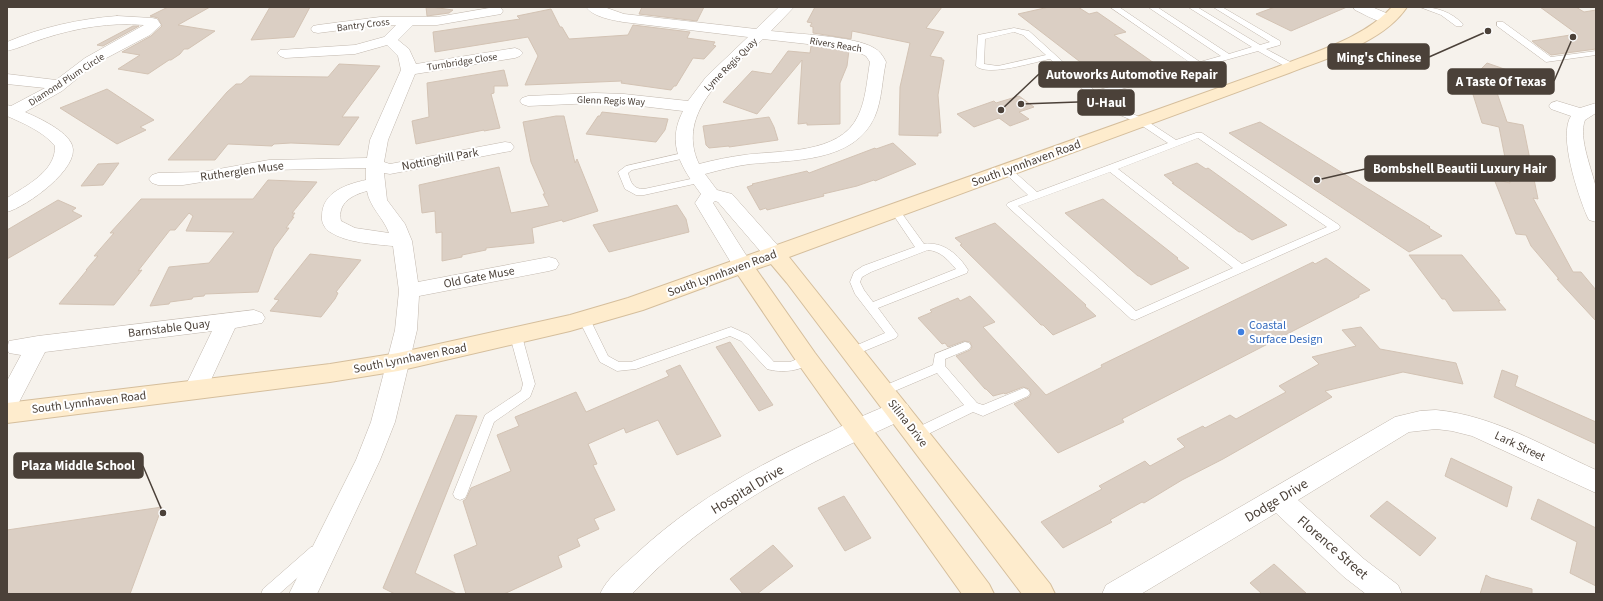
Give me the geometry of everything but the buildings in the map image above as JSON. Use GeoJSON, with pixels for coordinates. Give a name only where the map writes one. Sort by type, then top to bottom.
{"type":"FeatureCollection","features":[{"type":"Feature","properties":{"kind":"street","name":"Rivers Reach"},"geometry":{"type":"LineString","coordinates":[[594,7],[623,18],[853,45],[870,51],[876,57],[878,62],[867,117],[858,130],[847,138],[832,146],[815,152],[796,156],[749,159],[721,164],[702,182]]}},
{"type":"Feature","properties":{"kind":"street","name":"Lyme Regis Quay"},"geometry":{"type":"LineString","coordinates":[[743,266],[704,203],[702,182],[687,155],[684,146],[685,132],[693,107],[702,92],[787,7]]}},
{"type":"Feature","properties":{"kind":"street"},"geometry":{"type":"LineString","coordinates":[[1360,7],[1394,13]]}},
{"type":"Feature","properties":{"kind":"street","name":"Bantry Cross"},"geometry":{"type":"LineString","coordinates":[[318,29],[380,22],[430,22],[496,11]]}},
{"type":"Feature","properties":{"kind":"street","name":"South Lynnhaven Road"},"geometry":{"type":"LineString","coordinates":[[7,413],[196,388],[330,373],[398,362],[516,336],[635,304],[1291,66],[1344,45],[1368,32],[1394,13]]}},
{"type":"Feature","properties":{"kind":"street","name":"Diamond Plum Circle"},"geometry":{"type":"LineString","coordinates":[[7,47],[39,35],[103,22],[135,19],[152,22],[154,25],[145,32],[90,61],[38,99],[10,111]]}},
{"type":"Feature","properties":{"kind":"street"},"geometry":{"type":"LineString","coordinates":[[286,53],[355,49],[388,40],[408,22]]}},
{"type":"Feature","properties":{"kind":"street"},"geometry":{"type":"LineString","coordinates":[[302,594],[368,460],[383,422],[406,330],[409,291],[405,256],[402,242],[395,224],[378,201],[375,184],[375,164],[379,140],[409,70],[409,62],[405,54],[398,46],[388,40]]}},
{"type":"Feature","properties":{"kind":"street","name":"Turnbridge Close"},"geometry":{"type":"LineString","coordinates":[[409,70],[515,53]]}},
{"type":"Feature","properties":{"kind":"street"},"geometry":{"type":"LineString","coordinates":[[7,79],[59,85]]}},
{"type":"Feature","properties":{"kind":"street","name":"Glenn Regis Way"},"geometry":{"type":"LineString","coordinates":[[528,101],[596,98],[624,99],[693,107]]}},
{"type":"Feature","properties":{"kind":"street"},"geometry":{"type":"LineString","coordinates":[[1557,106],[1589,111]]}},
{"type":"Feature","properties":{"kind":"street"},"geometry":{"type":"LineString","coordinates":[[7,206],[41,184],[54,171],[65,153],[64,145],[59,138],[10,111]]}},
{"type":"Feature","properties":{"kind":"street"},"geometry":{"type":"LineString","coordinates":[[1589,111],[1575,125],[1575,144],[1595,212]]}},
{"type":"Feature","properties":{"kind":"street","name":"Nottinghill Park"},"geometry":{"type":"LineString","coordinates":[[375,164],[382,168],[390,169],[505,147]]}},
{"type":"Feature","properties":{"kind":"street","name":"Rutherglen Muse"},"geometry":{"type":"LineString","coordinates":[[158,179],[184,179],[270,165],[375,164]]}},
{"type":"Feature","properties":{"kind":"street"},"geometry":{"type":"LineString","coordinates":[[702,182],[725,198],[774,254]]}},
{"type":"Feature","properties":{"kind":"street"},"geometry":{"type":"LineString","coordinates":[[375,184],[362,186],[341,196],[334,203],[330,214],[331,221],[336,228],[346,232],[402,242]]}},
{"type":"Feature","properties":{"kind":"street","name":"Silina Drive"},"geometry":{"type":"LineString","coordinates":[[774,254],[795,278],[1040,594]]}},
{"type":"Feature","properties":{"kind":"street","name":"Old Gate Muse"},"geometry":{"type":"LineString","coordinates":[[409,291],[549,264]]}},
{"type":"Feature","properties":{"kind":"street"},"geometry":{"type":"LineString","coordinates":[[743,266],[807,359],[979,594]]}},
{"type":"Feature","properties":{"kind":"street"},"geometry":{"type":"LineString","coordinates":[[227,322],[254,318]]}},
{"type":"Feature","properties":{"kind":"street","name":"Barnstable Quay"},"geometry":{"type":"LineString","coordinates":[[7,403],[28,346],[227,322]]}},
{"type":"Feature","properties":{"kind":"street","name":"Barnstable Quay"},"geometry":{"type":"LineString","coordinates":[[196,388],[227,322]]}},
{"type":"Feature","properties":{"kind":"street","name":"Hospital Drive"},"geometry":{"type":"LineString","coordinates":[[614,594],[682,531],[726,498],[771,472],[858,429],[899,411]]}},
{"type":"Feature","properties":{"kind":"street","name":"Lark Street"},"geometry":{"type":"LineString","coordinates":[[1440,419],[1459,422],[1482,429],[1596,482]]}},
{"type":"Feature","properties":{"kind":"street","name":"Dodge Drive"},"geometry":{"type":"LineString","coordinates":[[1116,594],[1279,499],[1403,424],[1420,420],[1440,419]]}},
{"type":"Feature","properties":{"kind":"street","name":"Florence Street"},"geometry":{"type":"LineString","coordinates":[[1279,499],[1354,568],[1388,594]]}},
{"type":"Feature","properties":{"kind":"lane"},"geometry":{"type":"LineString","coordinates":[[1114,7],[1199,65]]}},
{"type":"Feature","properties":{"kind":"lane"},"geometry":{"type":"LineString","coordinates":[[1152,7],[1228,57]]}},
{"type":"Feature","properties":{"kind":"lane"},"geometry":{"type":"LineString","coordinates":[[1192,7],[1291,66]]}},
{"type":"Feature","properties":{"kind":"lane"},"geometry":{"type":"LineString","coordinates":[[1094,94],[1277,43],[1217,7]]}},
{"type":"Feature","properties":{"kind":"lane"},"geometry":{"type":"LineString","coordinates":[[1424,7],[1444,13],[1459,24]]}},
{"type":"Feature","properties":{"kind":"lane"},"geometry":{"type":"LineString","coordinates":[[1500,24],[1549,60],[1596,53]]}},
{"type":"Feature","properties":{"kind":"lane"},"geometry":{"type":"LineString","coordinates":[[1052,56],[998,68],[980,66],[981,37],[1014,30],[1026,33],[1052,56],[1094,94],[1114,109],[1141,121],[1175,144]]}},
{"type":"Feature","properties":{"kind":"lane"},"geometry":{"type":"LineString","coordinates":[[1199,135],[1334,227],[1135,316],[1011,205],[1175,144],[1199,135]]}},
{"type":"Feature","properties":{"kind":"lane"},"geometry":{"type":"LineString","coordinates":[[687,155],[628,168],[624,172],[628,188],[636,192],[644,192],[702,182]]}},
{"type":"Feature","properties":{"kind":"lane"},"geometry":{"type":"LineString","coordinates":[[1111,168],[1241,269]]}},
{"type":"Feature","properties":{"kind":"lane"},"geometry":{"type":"LineString","coordinates":[[1007,170],[1035,196]]}},
{"type":"Feature","properties":{"kind":"lane"},"geometry":{"type":"LineString","coordinates":[[895,210],[921,248]]}},
{"type":"Feature","properties":{"kind":"lane"},"geometry":{"type":"LineString","coordinates":[[852,352],[892,335],[871,307],[859,291],[855,282],[858,274],[867,269],[929,246],[943,250],[963,270],[871,307]]}},
{"type":"Feature","properties":{"kind":"lane"},"geometry":{"type":"LineString","coordinates":[[584,318],[604,359],[617,367],[632,366],[731,331],[745,338],[771,366],[792,367],[807,359]]}},
{"type":"Feature","properties":{"kind":"lane"},"geometry":{"type":"LineString","coordinates":[[460,494],[489,419],[526,394],[529,384],[516,336]]}},
{"type":"Feature","properties":{"kind":"lane"},"geometry":{"type":"LineString","coordinates":[[965,346],[939,357],[939,367],[973,406],[983,411],[1024,393]]}},
{"type":"Feature","properties":{"kind":"lane"},"geometry":{"type":"LineString","coordinates":[[883,391],[939,367]]}},
{"type":"Feature","properties":{"kind":"lane"},"geometry":{"type":"LineString","coordinates":[[916,434],[973,406]]}},
{"type":"Feature","properties":{"kind":"lane"},"geometry":{"type":"LineString","coordinates":[[268,594],[328,541]]}},
{"type":"Feature","properties":{"kind":"place","name":"Ming's Chinese"},"geometry":{"type":"Point","coordinates":[1488,31]}},
{"type":"Feature","properties":{"kind":"place","name":"A Taste Of Texas"},"geometry":{"type":"Point","coordinates":[1573,37]}},
{"type":"Feature","properties":{"kind":"place","name":"U-Haul"},"geometry":{"type":"Point","coordinates":[1021,104]}},
{"type":"Feature","properties":{"kind":"place","name":"Autoworks Automotive Repair"},"geometry":{"type":"Point","coordinates":[1001,110]}},
{"type":"Feature","properties":{"kind":"place","name":"Bombshell Beautii Luxury Hair"},"geometry":{"type":"Point","coordinates":[1317,180]}},
{"type":"Feature","properties":{"kind":"place","name":"Coastal Surface Design"},"geometry":{"type":"Point","coordinates":[1241,332]}},
{"type":"Feature","properties":{"kind":"place","name":"Plaza Middle School"},"geometry":{"type":"Point","coordinates":[163,513]}}]}
